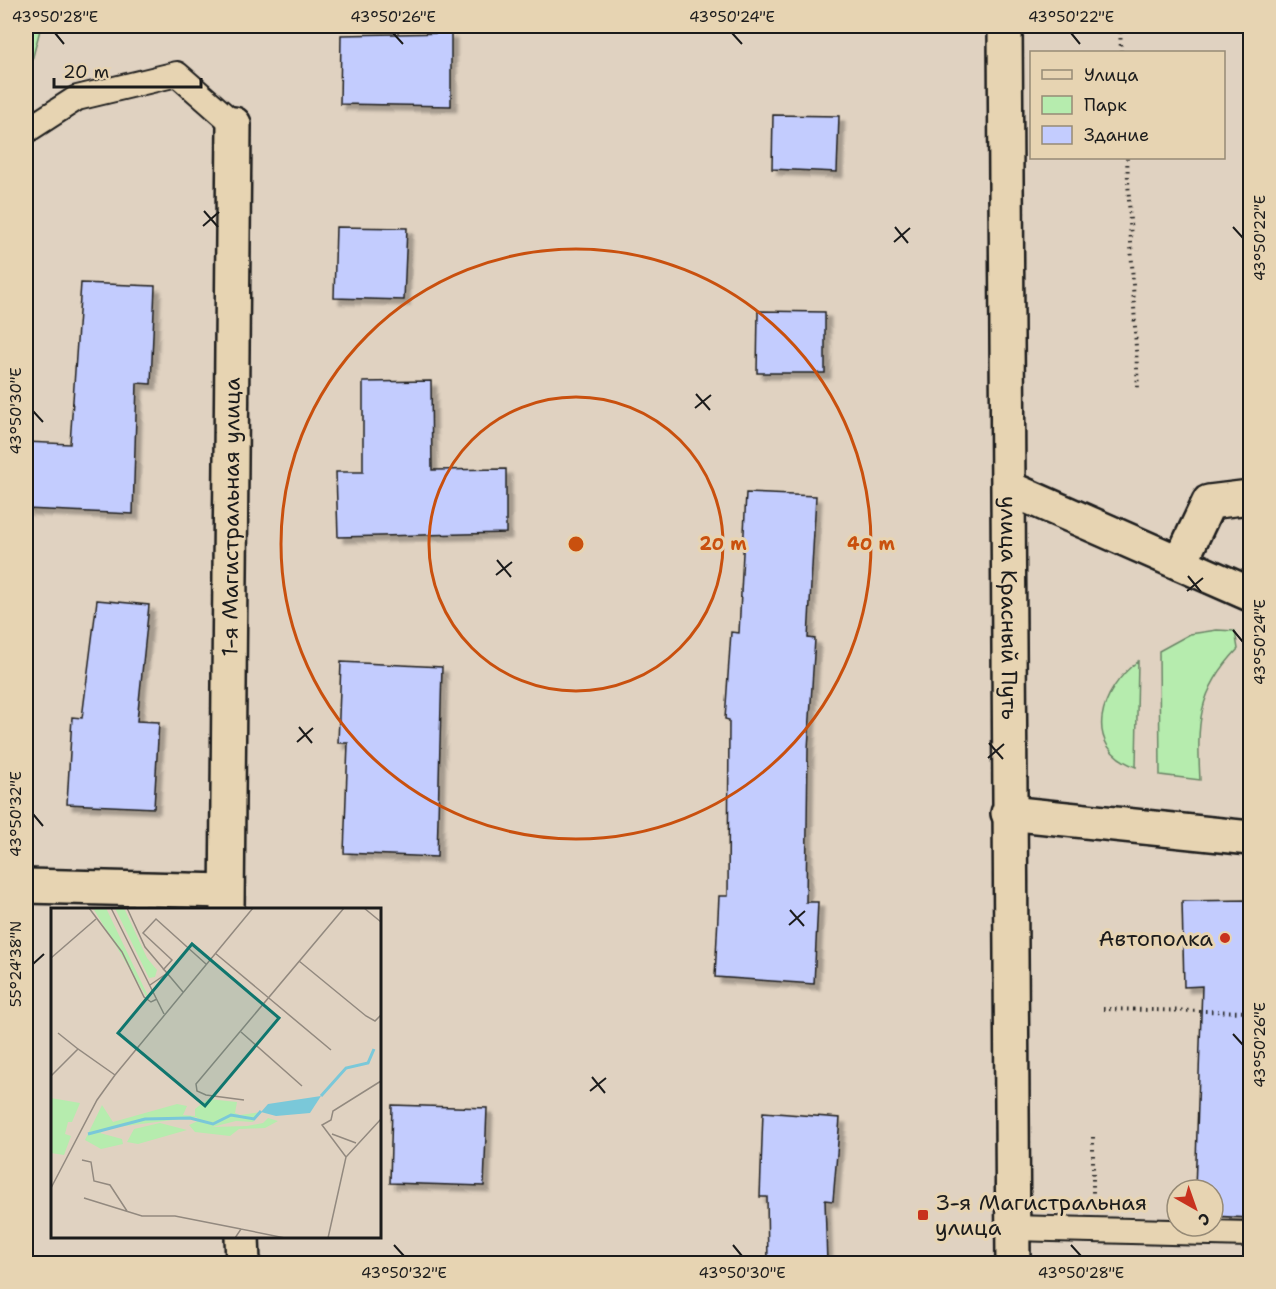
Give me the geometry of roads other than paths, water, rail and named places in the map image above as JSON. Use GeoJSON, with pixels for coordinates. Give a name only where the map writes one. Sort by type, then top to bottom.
{"type":"FeatureCollection","features":[{"type":"Feature","properties":{"kind":"main road","name":"улица Красный Путь"},"geometry":{"type":"LineString","coordinates":[[1005,26],[1011,489],[1008,813],[1013,1263]]}},
{"type":"Feature","properties":{"kind":"main road","name":"1-я Магистральная улица"},"geometry":{"type":"LineString","coordinates":[[226,900],[234,124]]}},
{"type":"Feature","properties":{"kind":"main road"},"geometry":{"type":"LineString","coordinates":[[1011,489],[1251,594]]}},
{"type":"Feature","properties":{"kind":"main road"},"geometry":{"type":"LineString","coordinates":[[1180,564],[1209,502],[1251,497]]}},
{"type":"Feature","properties":{"kind":"main road"},"geometry":{"type":"LineString","coordinates":[[1008,813],[1251,838]]}},
{"type":"Feature","properties":{"kind":"main road"},"geometry":{"type":"LineString","coordinates":[[26,886],[226,900]]}},
{"type":"Feature","properties":{"kind":"main road"},"geometry":{"type":"LineString","coordinates":[[242,1238],[243,1263]]}},
{"type":"Feature","properties":{"kind":"lane"},"geometry":{"type":"LineString","coordinates":[[26,131],[77,98],[177,74],[234,124]]}},
{"type":"Feature","properties":{"kind":"lane"},"geometry":{"type":"LineString","coordinates":[[1012,1228],[1251,1234]]}},
{"type":"Feature","properties":{"kind":"place","name":"Автополка"},"geometry":{"type":"Point","coordinates":[1225,938]}},
{"type":"Feature","properties":{"kind":"place","name":"3-я Магистральная улица"},"geometry":{"type":"Point","coordinates":[923,1215]}}]}
